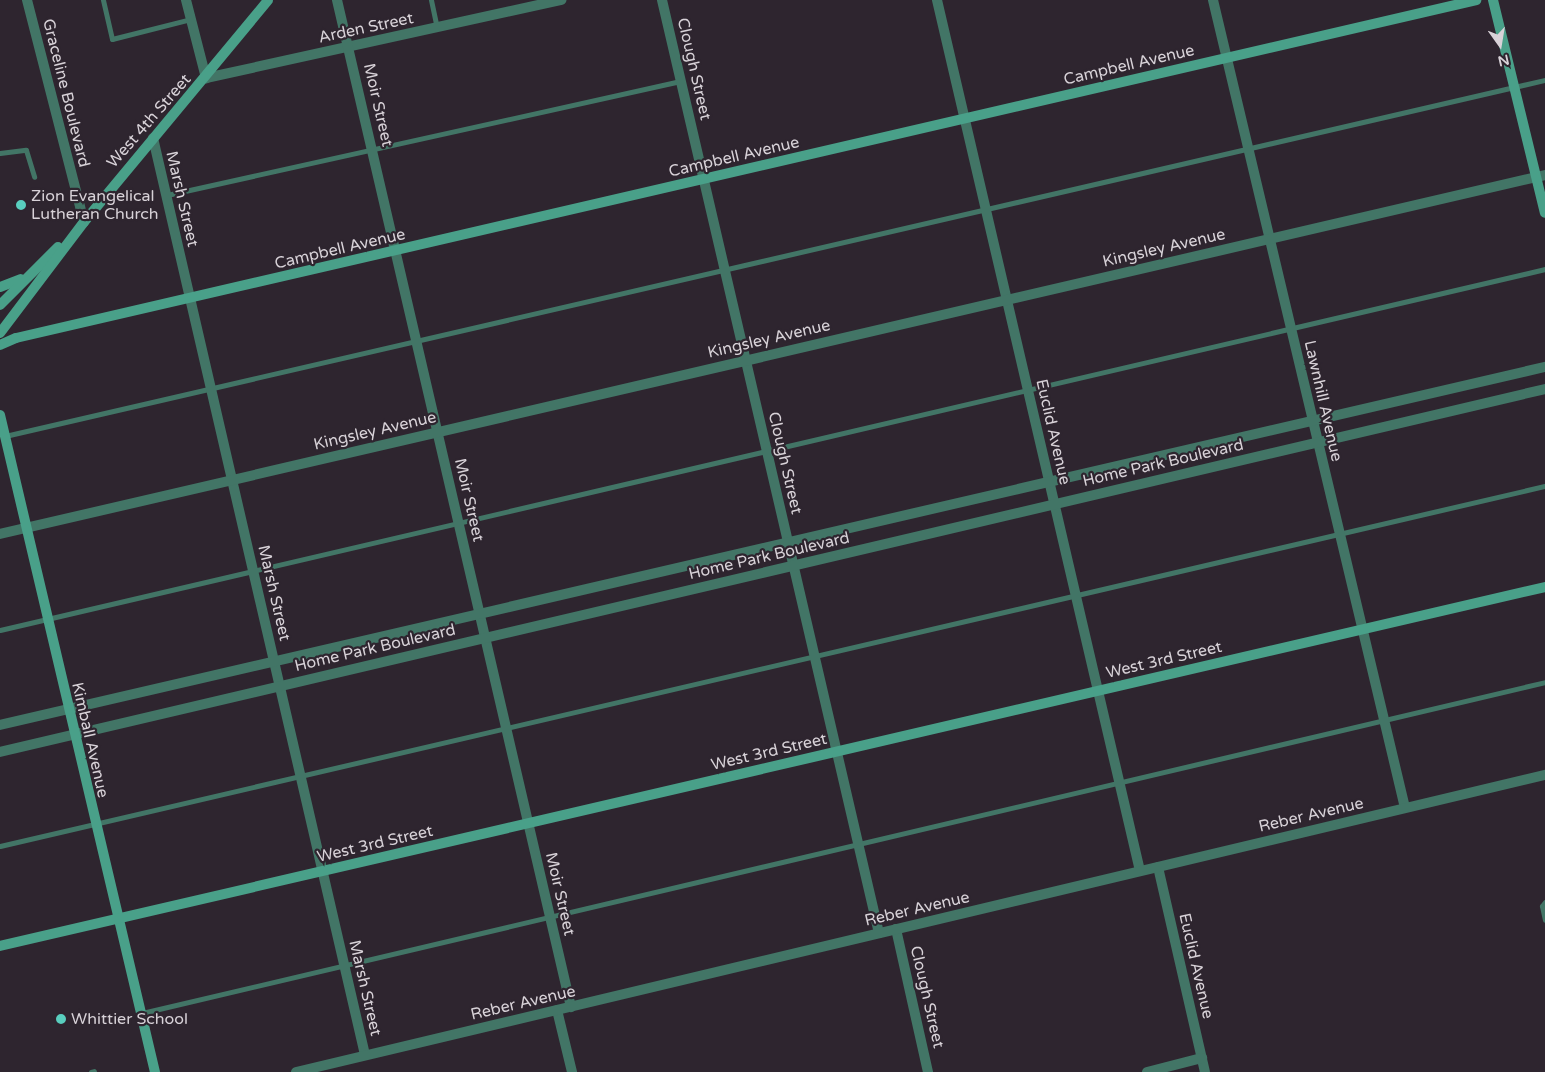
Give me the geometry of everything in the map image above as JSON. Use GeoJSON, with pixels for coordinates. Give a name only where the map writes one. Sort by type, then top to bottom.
{"type":"FeatureCollection","features":[{"type":"Feature","properties":{"kind":"main road","name":"West 4th Street"},"geometry":{"type":"LineString","coordinates":[[0,333],[84,222],[153,138],[206,78],[268,0]]}},
{"type":"Feature","properties":{"kind":"main road","name":"Campbell Avenue"},"geometry":{"type":"LineString","coordinates":[[0,345],[16,338],[1476,0]]}},
{"type":"Feature","properties":{"kind":"main road"},"geometry":{"type":"LineString","coordinates":[[1493,0],[1514,87],[1540,176],[1545,213]]}},
{"type":"Feature","properties":{"kind":"main road"},"geometry":{"type":"LineString","coordinates":[[0,305],[84,222]]}},
{"type":"Feature","properties":{"kind":"main road"},"geometry":{"type":"LineString","coordinates":[[0,287],[34,271]]}},
{"type":"Feature","properties":{"kind":"main road","name":"Kimball Avenue"},"geometry":{"type":"LineString","coordinates":[[0,415],[24,528],[154,1072]]}},
{"type":"Feature","properties":{"kind":"main road","name":"West 3rd Street"},"geometry":{"type":"LineString","coordinates":[[0,946],[1545,587]]}},
{"type":"Feature","properties":{"kind":"street","name":"Graceline Boulevard"},"geometry":{"type":"LineString","coordinates":[[27,0],[84,222]]}},
{"type":"Feature","properties":{"kind":"street"},"geometry":{"type":"LineString","coordinates":[[186,0],[206,78]]}},
{"type":"Feature","properties":{"kind":"street","name":"Moir Street"},"geometry":{"type":"LineString","coordinates":[[337,0],[571,1007]]}},
{"type":"Feature","properties":{"kind":"street","name":"Arden Street"},"geometry":{"type":"LineString","coordinates":[[206,78],[562,0]]}},
{"type":"Feature","properties":{"kind":"street","name":"Clough Street"},"geometry":{"type":"LineString","coordinates":[[662,0],[879,933]]}},
{"type":"Feature","properties":{"kind":"street","name":"Euclid Avenue"},"geometry":{"type":"LineString","coordinates":[[938,0],[1140,872]]}},
{"type":"Feature","properties":{"kind":"street","name":"Lawnhill Avenue"},"geometry":{"type":"LineString","coordinates":[[1213,0],[1405,808]]}},
{"type":"Feature","properties":{"kind":"street","name":"Marsh Street"},"geometry":{"type":"LineString","coordinates":[[153,138],[365,1056]]}},
{"type":"Feature","properties":{"kind":"street","name":"Kingsley Avenue"},"geometry":{"type":"LineString","coordinates":[[0,534],[1540,176]]}},
{"type":"Feature","properties":{"kind":"street","name":"Home Park Boulevard"},"geometry":{"type":"LineString","coordinates":[[0,725],[1545,367]]}},
{"type":"Feature","properties":{"kind":"street","name":"Home Park Boulevard"},"geometry":{"type":"LineString","coordinates":[[0,752],[1545,390]]}},
{"type":"Feature","properties":{"kind":"street","name":"Reber Avenue"},"geometry":{"type":"LineString","coordinates":[[296,1072],[1545,775]]}},
{"type":"Feature","properties":{"kind":"street","name":"Euclid Avenue"},"geometry":{"type":"LineString","coordinates":[[1158,867],[1205,1072]]}},
{"type":"Feature","properties":{"kind":"street","name":"Clough Street"},"geometry":{"type":"LineString","coordinates":[[896,930],[928,1072]]}},
{"type":"Feature","properties":{"kind":"street"},"geometry":{"type":"LineString","coordinates":[[557,1010],[572,1072]]}},
{"type":"Feature","properties":{"kind":"street"},"geometry":{"type":"LineString","coordinates":[[1147,1072],[1202,1058]]}},
{"type":"Feature","properties":{"kind":"lane"},"geometry":{"type":"LineString","coordinates":[[103,0],[112,39],[191,19]]}},
{"type":"Feature","properties":{"kind":"lane"},"geometry":{"type":"LineString","coordinates":[[431,0],[436,28]]}},
{"type":"Feature","properties":{"kind":"lane"},"geometry":{"type":"LineString","coordinates":[[5,436],[417,342],[1248,146],[1545,80]]}},
{"type":"Feature","properties":{"kind":"lane"},"geometry":{"type":"LineString","coordinates":[[166,196],[681,81]]}},
{"type":"Feature","properties":{"kind":"lane"},"geometry":{"type":"LineString","coordinates":[[0,153],[26,150],[34,177]]}},
{"type":"Feature","properties":{"kind":"lane"},"geometry":{"type":"LineString","coordinates":[[0,630],[459,521],[767,452],[1545,269]]}},
{"type":"Feature","properties":{"kind":"lane"},"geometry":{"type":"LineString","coordinates":[[0,846],[301,778],[814,655],[1545,486]]}},
{"type":"Feature","properties":{"kind":"lane"},"geometry":{"type":"LineString","coordinates":[[141,1014],[858,842],[1545,682]]}},
{"type":"Feature","properties":{"kind":"lane"},"geometry":{"type":"LineString","coordinates":[[1545,902],[1542,906],[1545,920]]}},
{"type":"Feature","properties":{"kind":"place","name":"Zion Evangelical Lutheran Church"},"geometry":{"type":"Point","coordinates":[21,205]}},
{"type":"Feature","properties":{"kind":"place","name":"Whittier School"},"geometry":{"type":"Point","coordinates":[61,1019]}}]}
